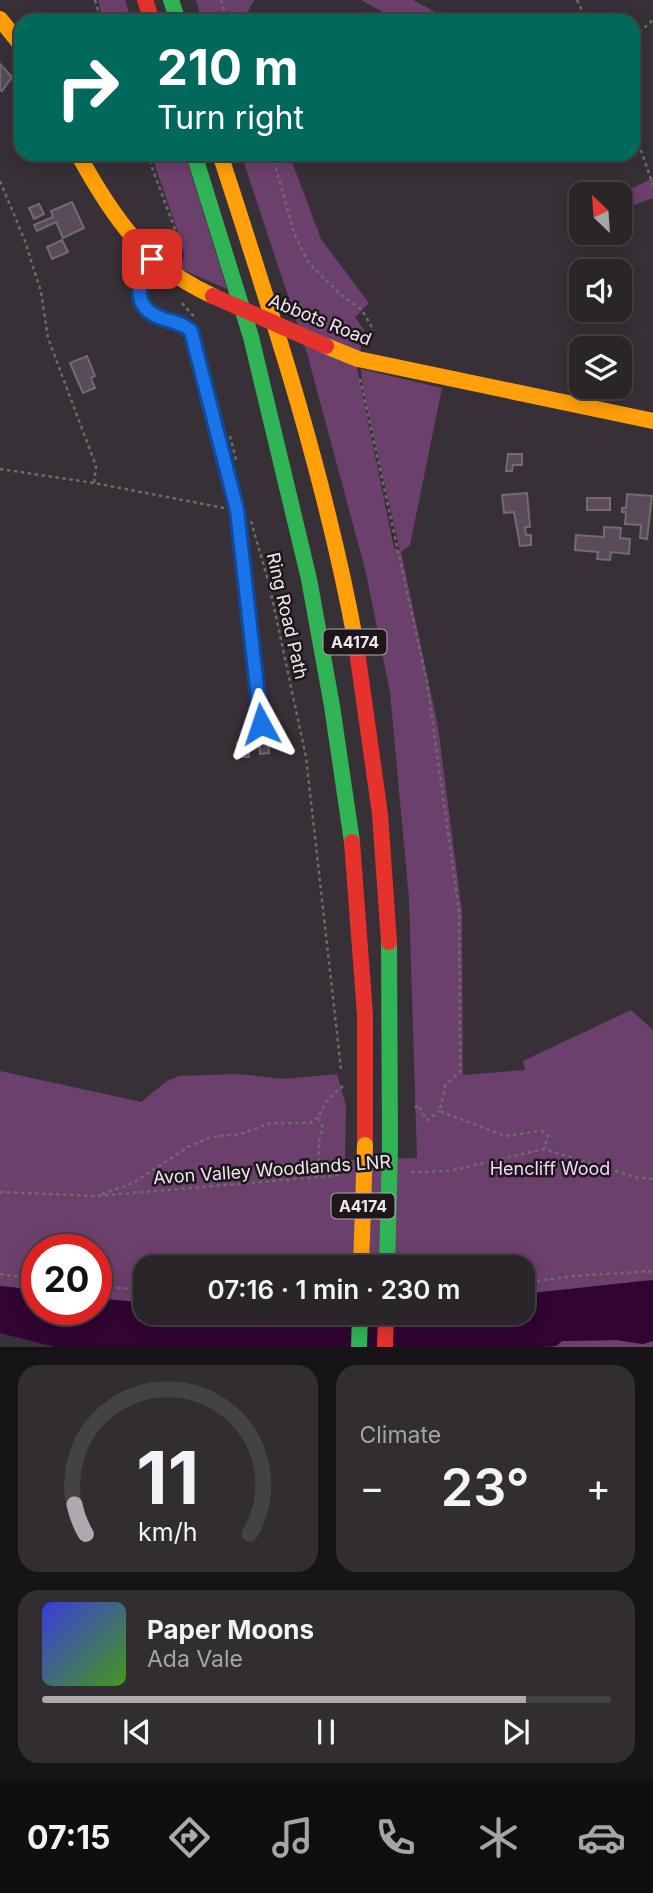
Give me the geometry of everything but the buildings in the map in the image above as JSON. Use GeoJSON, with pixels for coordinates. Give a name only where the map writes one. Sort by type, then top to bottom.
{"type":"FeatureCollection","features":[{"type":"Feature","properties":{"kind":"main road"},"geometry":{"type":"LineString","coordinates":[[0,19],[14,36]]}},
{"type":"Feature","properties":{"kind":"main road","name":"Abbots Road"},"geometry":{"type":"LineString","coordinates":[[82,161],[114,215],[152,259],[176,277],[213,296],[362,360],[585,410],[653,422]]}},
{"type":"Feature","properties":{"kind":"main road","name":"A4174"},"geometry":{"type":"LineString","coordinates":[[196,161],[251,337],[309,579],[350,826],[363,976],[365,1145],[361,1255]]}},
{"type":"Feature","properties":{"kind":"main road","name":"A4174"},"geometry":{"type":"LineString","coordinates":[[222,161],[285,356],[322,487],[341,564],[366,702],[387,897],[391,1015],[387,1255]]}},
{"type":"Feature","properties":{"kind":"main road"},"geometry":{"type":"LineString","coordinates":[[359,1347],[360,1325]]}},
{"type":"Feature","properties":{"kind":"main road"},"geometry":{"type":"LineString","coordinates":[[385,1347],[386,1325]]}},
{"type":"Feature","properties":{"kind":"lane"},"geometry":{"type":"LineString","coordinates":[[152,259],[139,281],[141,300],[153,315],[179,323],[191,331],[237,510],[261,724]]}},
{"type":"Feature","properties":{"kind":"lane"},"geometry":{"type":"LineString","coordinates":[[345,1089],[365,1090]]}},
{"type":"Feature","properties":{"kind":"path"},"geometry":{"type":"LineString","coordinates":[[640,147],[653,185]]}},
{"type":"Feature","properties":{"kind":"path"},"geometry":{"type":"LineString","coordinates":[[150,161],[181,252],[174,294],[198,321]]}},
{"type":"Feature","properties":{"kind":"path"},"geometry":{"type":"LineString","coordinates":[[274,161],[294,233],[308,262],[362,310],[373,330],[362,360],[361,392],[427,682],[459,911],[460,1071],[445,1086],[440,1111],[427,1120],[418,1105],[410,1113]]}},
{"type":"Feature","properties":{"kind":"path"},"geometry":{"type":"LineString","coordinates":[[0,181],[25,241],[41,292],[48,338],[96,466],[94,483]]}},
{"type":"Feature","properties":{"kind":"path"},"geometry":{"type":"LineString","coordinates":[[229,432],[238,470]]}},
{"type":"Feature","properties":{"kind":"path"},"geometry":{"type":"LineString","coordinates":[[0,469],[94,483],[237,510]]}},
{"type":"Feature","properties":{"kind":"path","name":"Ring Road Path"},"geometry":{"type":"LineString","coordinates":[[237,510],[248,509],[269,584],[306,757],[332,1005],[345,1089]]}},
{"type":"Feature","properties":{"kind":"path"},"geometry":{"type":"LineString","coordinates":[[96,1196],[134,1183],[188,1147],[211,1137],[241,1134],[270,1123],[310,1123],[318,1117],[328,1099],[345,1089]]}},
{"type":"Feature","properties":{"kind":"path"},"geometry":{"type":"LineString","coordinates":[[440,1111],[505,1136],[542,1131],[548,1136],[544,1149],[638,1178],[653,1179]]}},
{"type":"Feature","properties":{"kind":"path"},"geometry":{"type":"LineString","coordinates":[[318,1117],[323,1128],[318,1141],[319,1176]]}},
{"type":"Feature","properties":{"kind":"path","name":"Avon Valley Woodlands LNR"},"geometry":{"type":"LineString","coordinates":[[410,1172],[449,1171],[544,1149]]}},
{"type":"Feature","properties":{"kind":"path","name":"Avon Valley Woodlands LNR"},"geometry":{"type":"LineString","coordinates":[[0,1192],[96,1196],[345,1175]]}},
{"type":"Feature","properties":{"kind":"path"},"geometry":{"type":"LineString","coordinates":[[535,1281],[653,1271]]}},
{"type":"Feature","properties":{"kind":"path"},"geometry":{"type":"LineString","coordinates":[[0,1274],[21,1277]]}},
{"type":"Feature","properties":{"kind":"path"},"geometry":{"type":"LineString","coordinates":[[112,1287],[133,1289]]}},
{"type":"Feature","properties":{"kind":"green space"},"geometry":{"type":"Polygon","coordinates":[[[98,0],[125,0],[130,14],[101,14],[98,0]]]}},
{"type":"Feature","properties":{"kind":"green space"},"geometry":{"type":"Polygon","coordinates":[[[196,0],[254,0],[247,14],[200,14],[196,0]]]}},
{"type":"Feature","properties":{"kind":"green space"},"geometry":{"type":"Polygon","coordinates":[[[361,0],[413,0],[439,14],[386,14],[361,0]]]}},
{"type":"Feature","properties":{"kind":"green space"},"geometry":{"type":"Polygon","coordinates":[[[153,161],[187,161],[227,289],[181,269],[184,255],[153,161]]]}},
{"type":"Feature","properties":{"kind":"green space","name":"Hencliff Wood"},"geometry":{"type":"Polygon","coordinates":[[[243,161],[292,161],[321,239],[369,303],[355,317],[364,330],[357,368],[394,548],[400,551],[363,390],[361,369],[442,388],[410,545],[401,552],[438,727],[462,912],[463,1075],[525,1070],[523,1061],[631,1010],[653,1030],[653,1280],[535,1293],[535,1255],[133,1255],[133,1302],[112,1300],[112,1234],[21,1234],[21,1288],[0,1286],[0,1071],[141,1102],[167,1081],[179,1076],[239,1074],[284,1079],[337,1074],[346,1106],[345,1160],[417,1158],[409,899],[390,692],[366,573],[307,353],[243,161]]]}},
{"type":"Feature","properties":{"kind":"green space"},"geometry":{"type":"Polygon","coordinates":[[[653,178],[653,198],[632,206],[632,188],[653,178]]]}},
{"type":"Feature","properties":{"kind":"green space"},"geometry":{"type":"Polygon","coordinates":[[[617,1340],[643,1344],[653,1341],[653,1347],[542,1347],[556,1346],[562,1341],[617,1340]]]}},
{"type":"Feature","properties":{"kind":"shaded area"},"geometry":{"type":"Polygon","coordinates":[[[653,1280],[653,1341],[643,1344],[617,1340],[562,1341],[556,1346],[542,1347],[55,1347],[0,1333],[0,1286],[21,1288],[21,1325],[112,1325],[112,1300],[133,1302],[133,1325],[535,1325],[535,1293],[653,1280]]]}},
{"type":"Feature","properties":{"kind":"traffic: fast"},"geometry":{"type":"LineString","coordinates":[[171,0],[176,14]]}},
{"type":"Feature","properties":{"kind":"traffic: fast"},"geometry":{"type":"LineString","coordinates":[[196,161],[251,337],[309,579],[332,706],[352,842]]}},
{"type":"Feature","properties":{"kind":"traffic: fast"},"geometry":{"type":"LineString","coordinates":[[389,942],[390,1146]]}},
{"type":"Feature","properties":{"kind":"traffic: fast"},"geometry":{"type":"LineString","coordinates":[[387,1255],[390,1146]]}},
{"type":"Feature","properties":{"kind":"traffic: fast"},"geometry":{"type":"LineString","coordinates":[[359,1347],[360,1325]]}},
{"type":"Feature","properties":{"kind":"traffic: slow"},"geometry":{"type":"LineString","coordinates":[[0,19],[14,36]]}},
{"type":"Feature","properties":{"kind":"traffic: slow"},"geometry":{"type":"LineString","coordinates":[[82,161],[104,199],[133,237],[168,270],[213,296]]}},
{"type":"Feature","properties":{"kind":"traffic: slow"},"geometry":{"type":"LineString","coordinates":[[222,161],[278,336],[313,458],[356,644]]}},
{"type":"Feature","properties":{"kind":"traffic: slow"},"geometry":{"type":"LineString","coordinates":[[326,346],[358,359],[653,421]]}},
{"type":"Feature","properties":{"kind":"traffic: slow"},"geometry":{"type":"LineString","coordinates":[[361,1255],[365,1145]]}},
{"type":"Feature","properties":{"kind":"traffic: jam"},"geometry":{"type":"LineString","coordinates":[[145,0],[150,14]]}},
{"type":"Feature","properties":{"kind":"traffic: jam"},"geometry":{"type":"LineString","coordinates":[[213,296],[326,346]]}},
{"type":"Feature","properties":{"kind":"traffic: jam"},"geometry":{"type":"LineString","coordinates":[[356,644],[380,814],[389,942]]}},
{"type":"Feature","properties":{"kind":"traffic: jam"},"geometry":{"type":"LineString","coordinates":[[352,842],[365,1015],[365,1145]]}},
{"type":"Feature","properties":{"kind":"traffic: jam"},"geometry":{"type":"LineString","coordinates":[[385,1347],[386,1325]]}},
{"type":"Feature","properties":{"kind":"route"},"geometry":{"type":"LineString","coordinates":[[152,259],[139,281],[141,300],[153,315],[179,323],[191,331],[218,443],[234,496],[261,724]]}}]}
